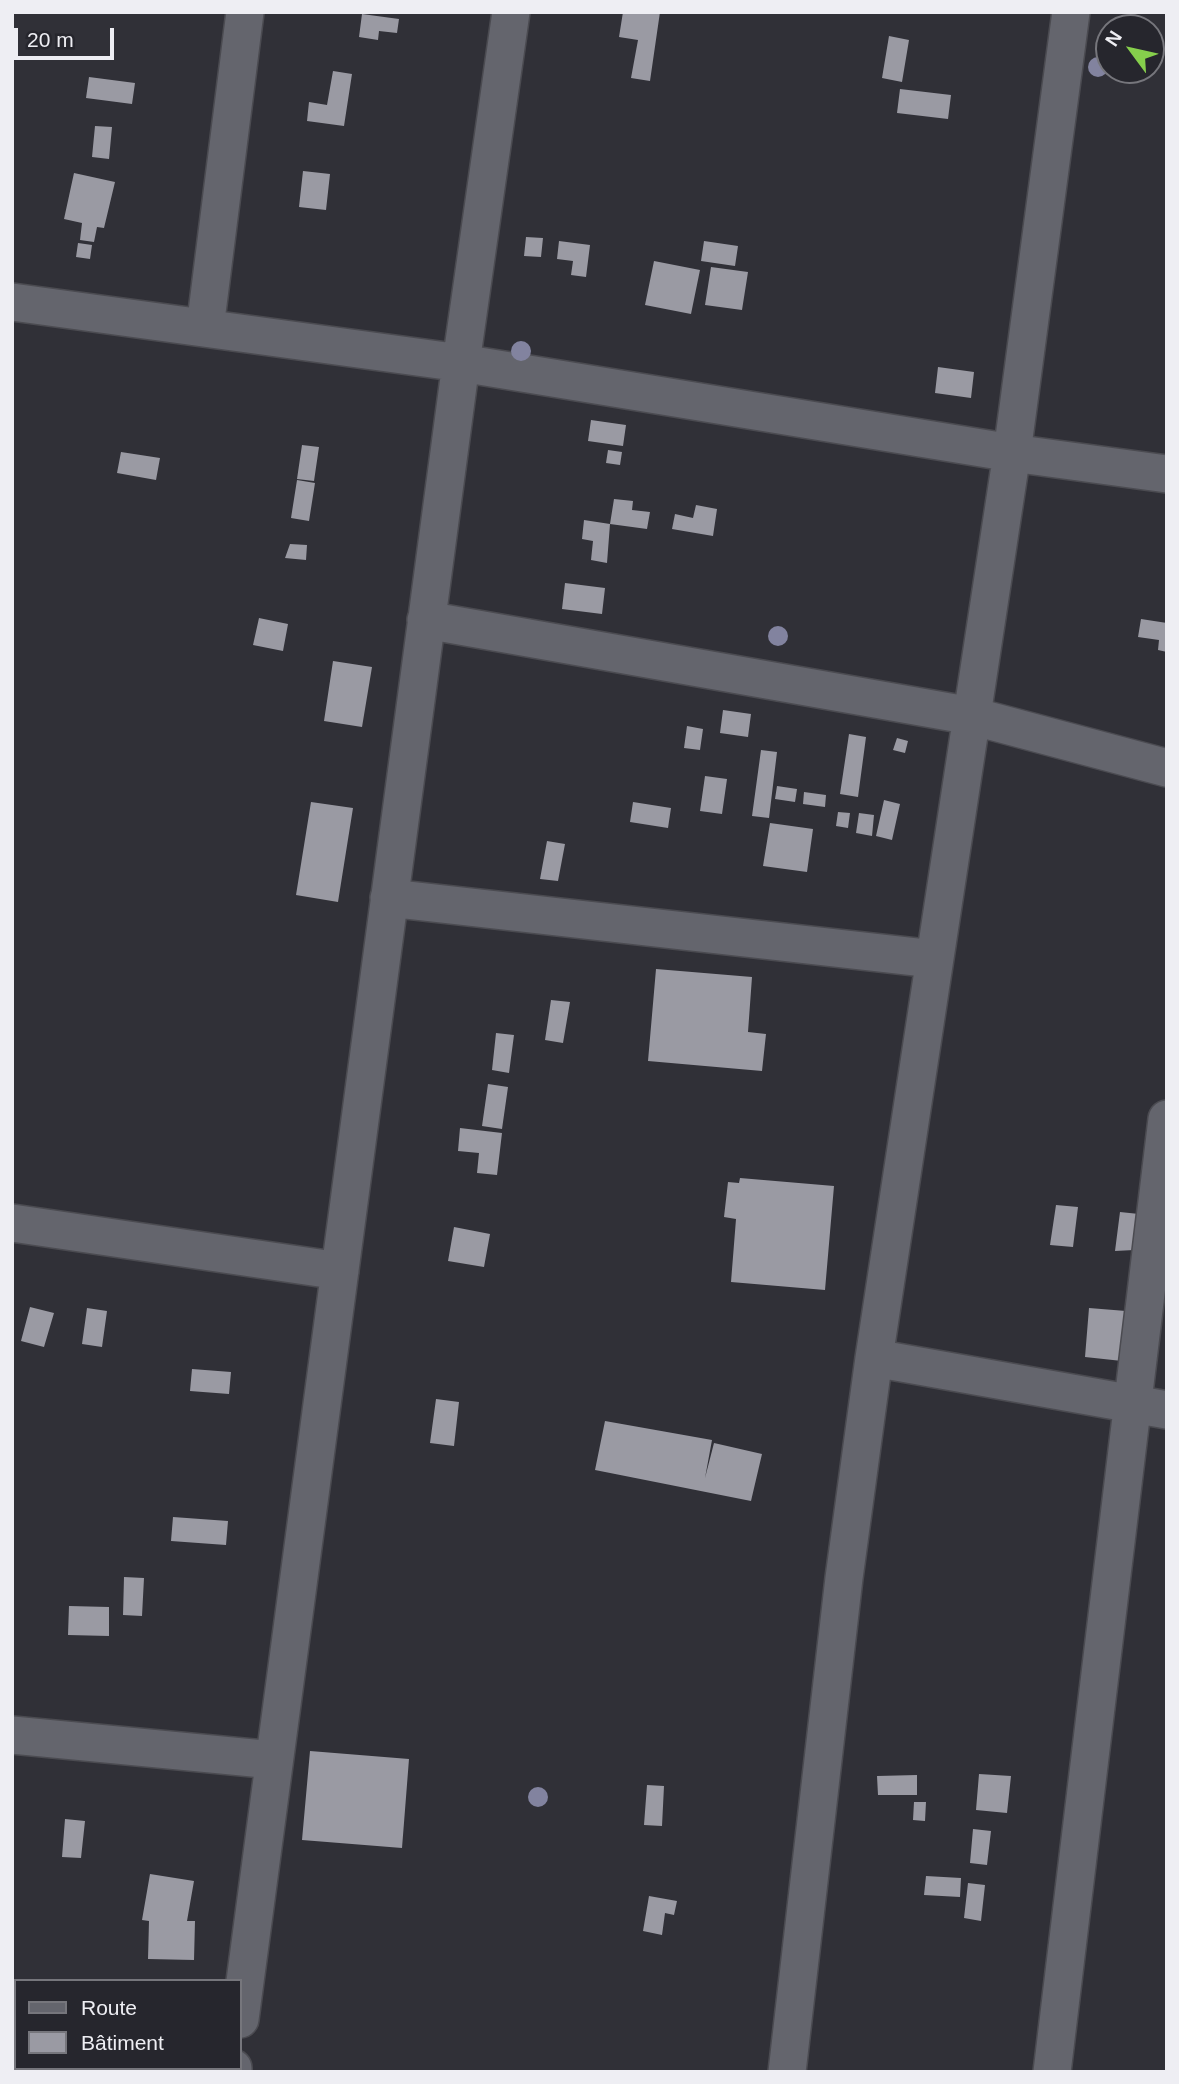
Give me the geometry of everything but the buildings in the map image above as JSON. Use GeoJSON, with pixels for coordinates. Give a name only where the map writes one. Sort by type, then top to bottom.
{"type":"FeatureCollection","features":[{"type":"Feature","properties":{"kind":"street"},"geometry":{"type":"LineString","coordinates":[[205,328],[245,12]]}},
{"type":"Feature","properties":{"kind":"street"},"geometry":{"type":"LineString","coordinates":[[242,2004],[426,620],[511,12]]}},
{"type":"Feature","properties":{"kind":"street"},"geometry":{"type":"LineString","coordinates":[[787,2072],[844,1578],[874,1358],[1012,453],[1071,12]]}},
{"type":"Feature","properties":{"kind":"street"},"geometry":{"type":"LineString","coordinates":[[12,302],[461,363],[1012,453],[1167,474]]}},
{"type":"Feature","properties":{"kind":"street"},"geometry":{"type":"LineString","coordinates":[[426,620],[972,716],[1167,768]]}},
{"type":"Feature","properties":{"kind":"street"},"geometry":{"type":"LineString","coordinates":[[389,898],[934,960]]}},
{"type":"Feature","properties":{"kind":"street"},"geometry":{"type":"LineString","coordinates":[[1052,2072],[1149,1407],[1167,1119]]}},
{"type":"Feature","properties":{"kind":"street"},"geometry":{"type":"LineString","coordinates":[[12,1223],[340,1270]]}},
{"type":"Feature","properties":{"kind":"street"},"geometry":{"type":"LineString","coordinates":[[874,1358],[1149,1407]]}},
{"type":"Feature","properties":{"kind":"street"},"geometry":{"type":"LineString","coordinates":[[12,1735],[274,1760]]}}]}
